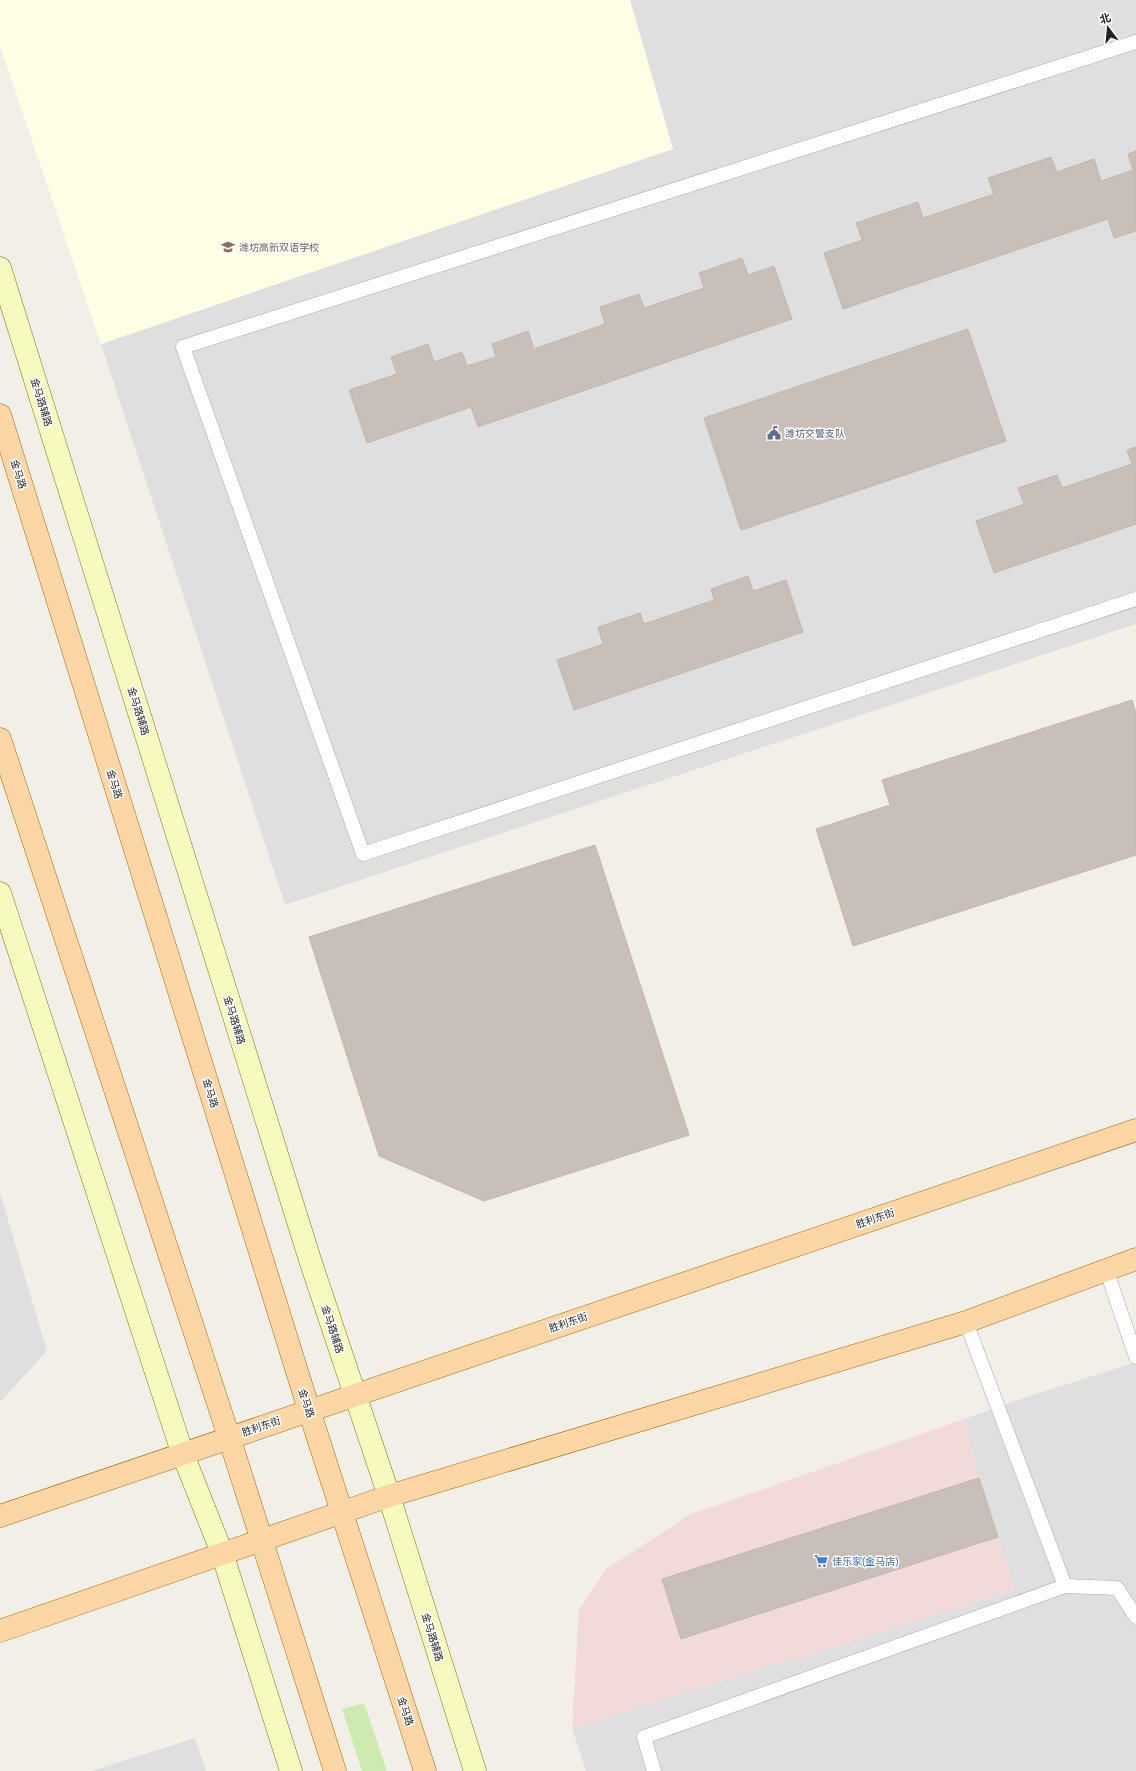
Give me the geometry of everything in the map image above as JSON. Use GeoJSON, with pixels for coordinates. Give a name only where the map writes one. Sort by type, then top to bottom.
{"type":"FeatureCollection","features":[{"type":"Feature","properties":{"kind":"main road","name":"金马路"},"geometry":{"type":"LineString","coordinates":[[0,414],[309,1410],[425,1771]]}},
{"type":"Feature","properties":{"kind":"main road"},"geometry":{"type":"LineString","coordinates":[[0,739],[229,1438],[335,1771]]}},
{"type":"Feature","properties":{"kind":"main road","name":"胜利东街"},"geometry":{"type":"LineString","coordinates":[[0,1516],[182,1452],[229,1438],[1136,1130]]}},
{"type":"Feature","properties":{"kind":"main road"},"geometry":{"type":"LineString","coordinates":[[0,1631],[389,1496],[966,1322],[1106,1269],[1136,1260]]}},
{"type":"Feature","properties":{"kind":"street","name":"金马路辅路"},"geometry":{"type":"LineString","coordinates":[[0,268],[309,1255],[389,1496],[475,1771]]}},
{"type":"Feature","properties":{"kind":"street"},"geometry":{"type":"LineString","coordinates":[[0,893],[182,1452],[222,1553],[291,1771]]}},
{"type":"Feature","properties":{"kind":"lane"},"geometry":{"type":"LineString","coordinates":[[1136,42],[183,347],[363,854],[1136,600]]}},
{"type":"Feature","properties":{"kind":"lane"},"geometry":{"type":"LineString","coordinates":[[1106,1269],[1136,1357]]}},
{"type":"Feature","properties":{"kind":"lane"},"geometry":{"type":"LineString","coordinates":[[966,1322],[1065,1586]]}},
{"type":"Feature","properties":{"kind":"lane"},"geometry":{"type":"LineString","coordinates":[[654,1771],[644,1737],[1065,1586],[1117,1588],[1136,1617]]}},
{"type":"Feature","properties":{"kind":"shaded area","name":"潍坊高新双语学校"},"geometry":{"type":"Polygon","coordinates":[[[0,0],[630,0],[673,149],[101,344],[0,46],[0,0]]]}},
{"type":"Feature","properties":{"kind":"shaded area"},"geometry":{"type":"Polygon","coordinates":[[[630,0],[1136,0],[1136,624],[285,905],[101,344],[673,149],[630,0]]]}},
{"type":"Feature","properties":{"kind":"shaded area"},"geometry":{"type":"Polygon","coordinates":[[[0,1193],[47,1351],[0,1402],[0,1193]]]}},
{"type":"Feature","properties":{"kind":"shaded area"},"geometry":{"type":"Polygon","coordinates":[[[1136,1362],[1136,1771],[586,1771],[572,1728],[1014,1590],[979,1478],[964,1419],[1136,1362]]]}},
{"type":"Feature","properties":{"kind":"shaded area"},"geometry":{"type":"Polygon","coordinates":[[[964,1419],[979,1478],[1015,1590],[572,1728],[579,1610],[606,1569],[689,1515],[964,1419]]]}},
{"type":"Feature","properties":{"kind":"shaded area"},"geometry":{"type":"Polygon","coordinates":[[[195,1738],[206,1771],[91,1771],[195,1738]]]}},
{"type":"Feature","properties":{"kind":"green space"},"geometry":{"type":"Polygon","coordinates":[[[364,1703],[387,1771],[362,1771],[342,1709],[364,1703]]]}},
{"type":"Feature","properties":{"kind":"building"},"geometry":{"type":"Polygon","coordinates":[[[1136,151],[1136,231],[1114,238],[1108,219],[843,309],[824,253],[862,240],[856,223],[918,202],[923,218],[994,194],[988,178],[1051,157],[1057,172],[1094,159],[1101,181],[1133,170],[1128,154],[1136,151]]]}},
{"type":"Feature","properties":{"kind":"building"},"geometry":{"type":"Polygon","coordinates":[[[742,258],[748,275],[774,266],[792,319],[478,427],[471,407],[367,443],[349,390],[397,374],[391,357],[428,344],[434,362],[462,352],[467,366],[496,357],[492,344],[528,331],[534,349],[605,324],[600,307],[639,294],[644,308],[704,288],[699,273],[742,258]]]}},
{"type":"Feature","properties":{"kind":"building"},"geometry":{"type":"Polygon","coordinates":[[[968,329],[1006,441],[741,530],[704,418],[968,329]]]}},
{"type":"Feature","properties":{"kind":"building"},"geometry":{"type":"Polygon","coordinates":[[[1136,447],[1136,524],[994,573],[976,521],[1024,504],[1018,488],[1057,475],[1062,488],[1132,464],[1127,450],[1136,447]]]}},
{"type":"Feature","properties":{"kind":"building"},"geometry":{"type":"Polygon","coordinates":[[[748,576],[753,591],[786,580],[803,632],[574,710],[557,660],[603,644],[598,627],[640,613],[644,624],[714,600],[711,589],[748,576]]]}},
{"type":"Feature","properties":{"kind":"building"},"geometry":{"type":"Polygon","coordinates":[[[1132,700],[1136,713],[1136,855],[853,946],[816,829],[890,805],[882,780],[1132,700]]]}},
{"type":"Feature","properties":{"kind":"building"},"geometry":{"type":"Polygon","coordinates":[[[595,845],[689,1135],[484,1201],[379,1156],[309,937],[595,845]]]}},
{"type":"Feature","properties":{"kind":"building"},"geometry":{"type":"Polygon","coordinates":[[[979,1478],[998,1537],[681,1639],[662,1579],[979,1478]]]}},
{"type":"Feature","properties":{"kind":"place","name":"潍坊高新双语学校"},"geometry":{"type":"Point","coordinates":[228,247]}},
{"type":"Feature","properties":{"kind":"place","name":"潍坊交警支队"},"geometry":{"type":"Point","coordinates":[774,433]}},
{"type":"Feature","properties":{"kind":"place","name":"佳乐家(金马店)"},"geometry":{"type":"Point","coordinates":[821,1561]}}]}
